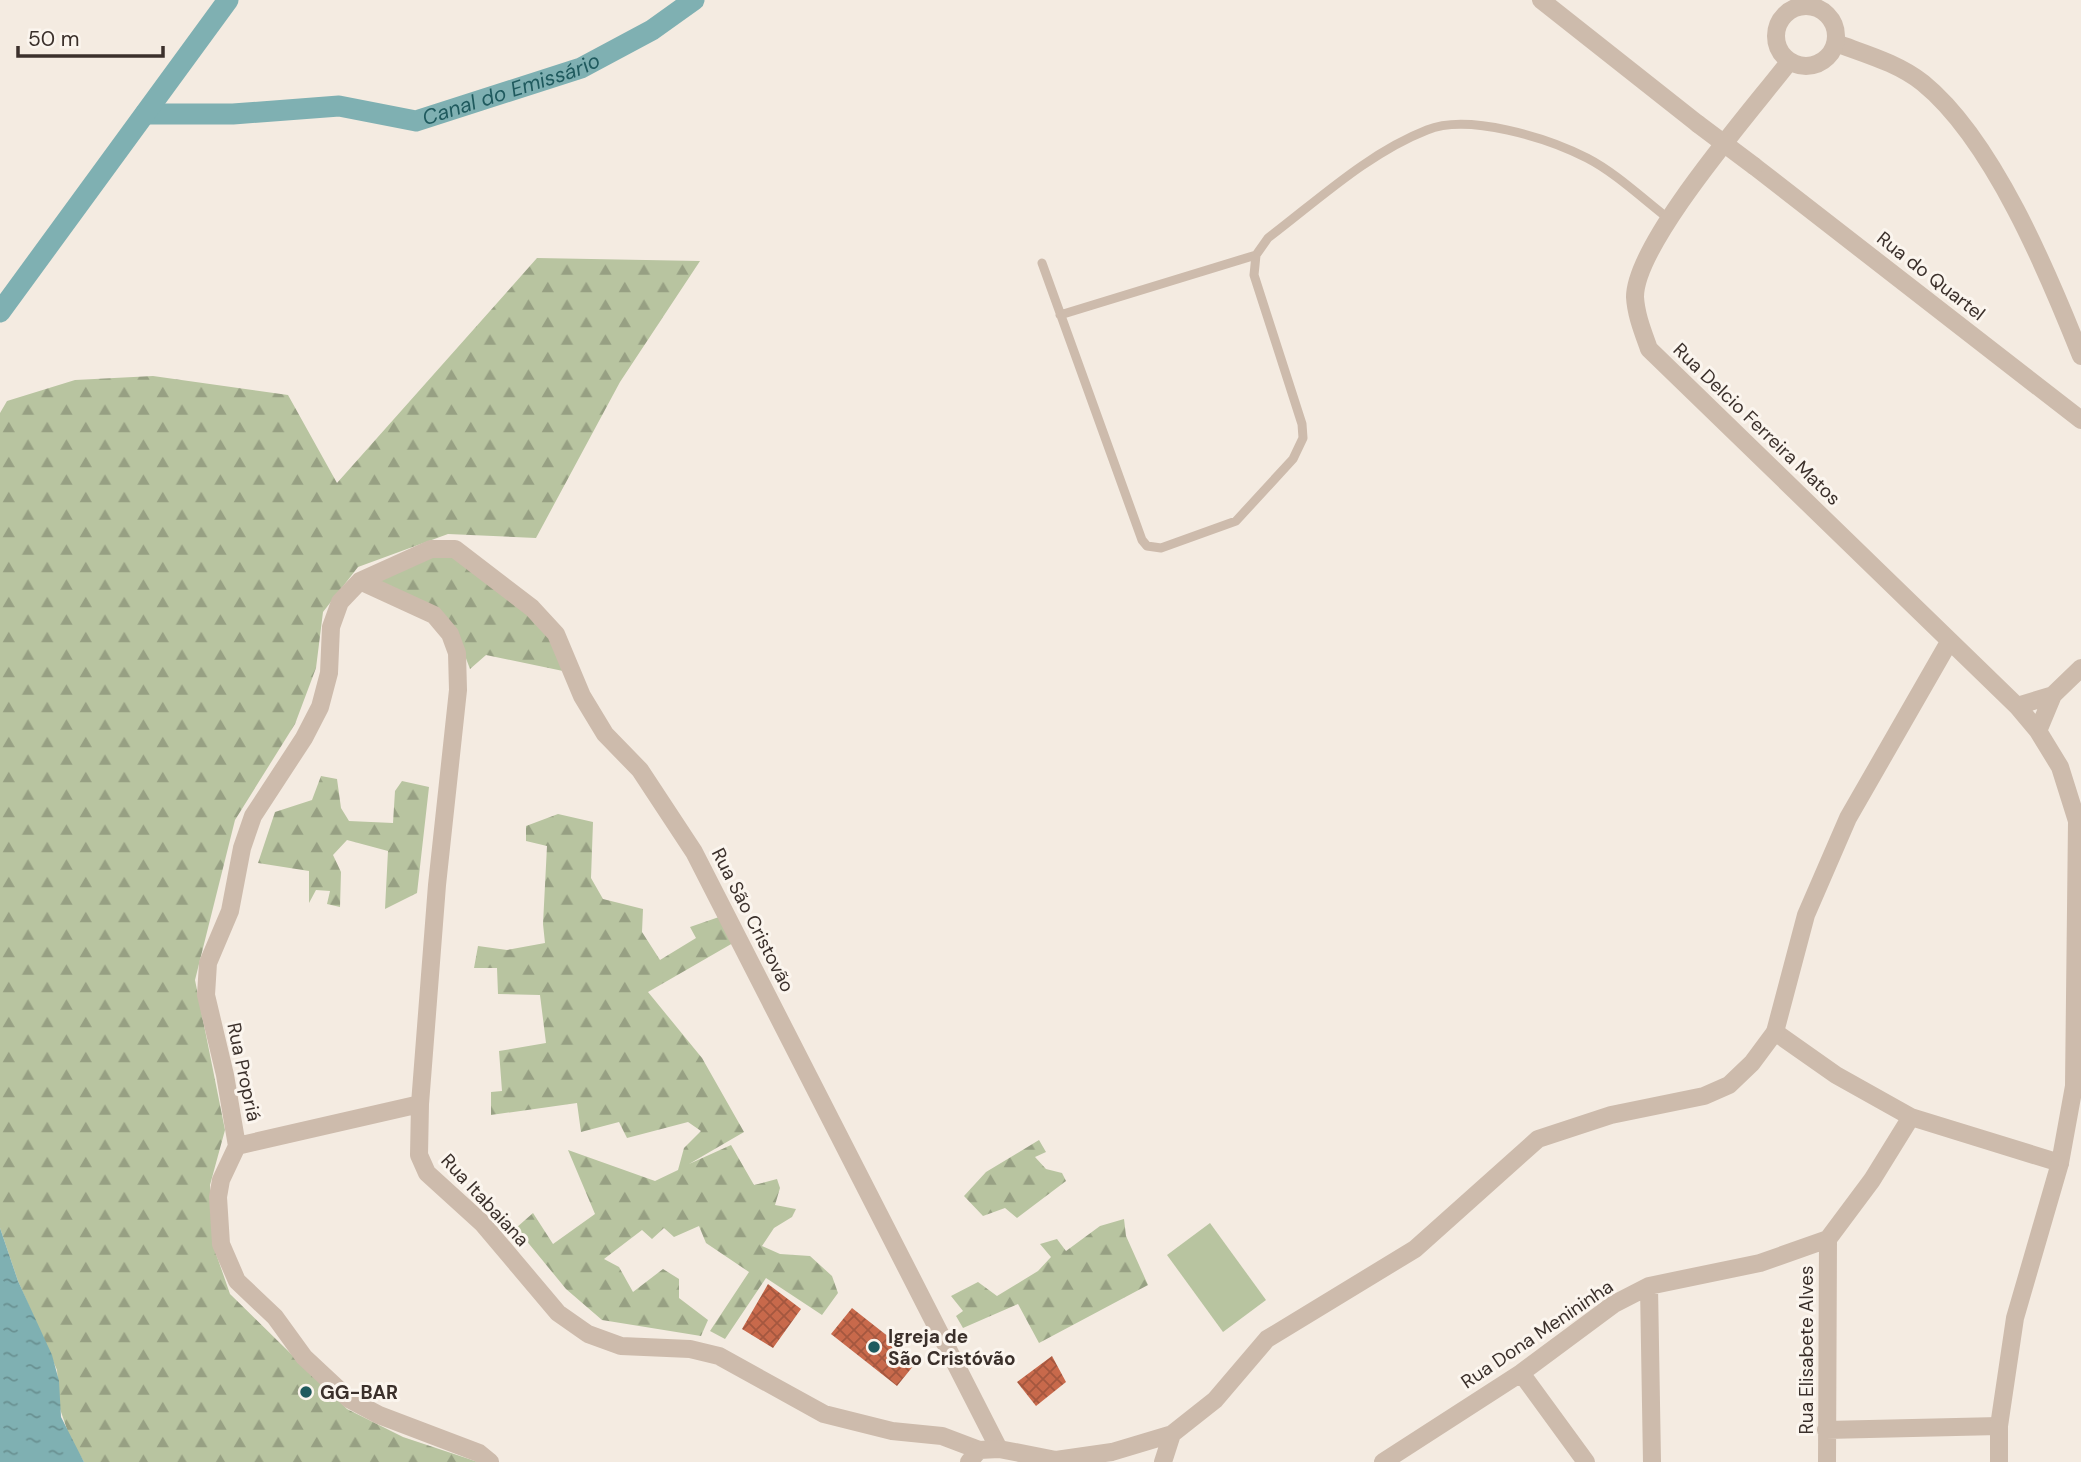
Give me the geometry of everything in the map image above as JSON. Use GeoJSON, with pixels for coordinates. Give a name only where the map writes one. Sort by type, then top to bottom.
{"type":"FeatureCollection","features":[{"type":"Feature","properties":{"kind":"street","name":"Rua do Quartel"},"geometry":{"type":"LineString","coordinates":[[1541,0],[2081,421]]}},
{"type":"Feature","properties":{"kind":"street"},"geometry":{"type":"LineString","coordinates":[[1783,5],[1813,6],[1829,16],[1834,24],[1836,43],[1825,60],[1807,67],[1789,62],[1775,44],[1775,33],[1783,5]]}},
{"type":"Feature","properties":{"kind":"street"},"geometry":{"type":"LineString","coordinates":[[1836,43],[1881,59],[1923,83],[1967,131],[2012,204],[2081,356]]}},
{"type":"Feature","properties":{"kind":"street","name":"Rua Delcio Ferreira Matos"},"geometry":{"type":"LineString","coordinates":[[1789,62],[1669,219],[1642,264],[1635,296],[1639,323],[1649,349],[2017,706],[2038,731],[2060,767],[2077,821],[2074,1086],[2060,1163],[2015,1318],[1999,1426],[2000,1462]]}},
{"type":"Feature","properties":{"kind":"street","name":"Rua São Cristovão"},"geometry":{"type":"LineString","coordinates":[[360,581],[430,549],[455,549],[532,608],[556,634],[582,696],[605,734],[640,770],[694,852],[999,1449]]}},
{"type":"Feature","properties":{"kind":"street","name":"Rua Propriá"},"geometry":{"type":"LineString","coordinates":[[360,581],[340,602],[331,627],[329,673],[320,707],[304,738],[253,816],[242,848],[230,911],[208,963],[206,995],[225,1075],[237,1146],[221,1181],[218,1196],[221,1244],[237,1281],[275,1317],[304,1357],[349,1399],[379,1415],[480,1453],[490,1462]]}},
{"type":"Feature","properties":{"kind":"street","name":"Rua Itabaiana"},"geometry":{"type":"LineString","coordinates":[[360,581],[434,615],[450,634],[457,653],[458,690],[438,872],[420,1104],[419,1155],[427,1173],[482,1223],[558,1314],[588,1334],[621,1346],[690,1349],[719,1356],[824,1414],[892,1431],[942,1436],[974,1456]]}},
{"type":"Feature","properties":{"kind":"street"},"geometry":{"type":"LineString","coordinates":[[974,1456],[999,1449],[1056,1460],[1119,1457],[1172,1434],[1216,1400],[1267,1339],[1415,1249],[1538,1139],[1611,1115],[1704,1096],[1729,1085],[1752,1063],[1775,1032],[1806,915],[1847,818],[1949,642]]}},
{"type":"Feature","properties":{"kind":"street"},"geometry":{"type":"LineString","coordinates":[[2038,731],[2053,695],[2081,668]]}},
{"type":"Feature","properties":{"kind":"street"},"geometry":{"type":"LineString","coordinates":[[2017,706],[2053,695]]}},
{"type":"Feature","properties":{"kind":"street"},"geometry":{"type":"LineString","coordinates":[[1775,1032],[1836,1075],[1910,1117],[2060,1163]]}},
{"type":"Feature","properties":{"kind":"street"},"geometry":{"type":"LineString","coordinates":[[237,1146],[420,1104]]}},
{"type":"Feature","properties":{"kind":"street"},"geometry":{"type":"LineString","coordinates":[[1828,1239],[1872,1180],[1910,1117]]}},
{"type":"Feature","properties":{"kind":"street","name":"Rua Dona Menininha"},"geometry":{"type":"LineString","coordinates":[[1383,1462],[1521,1373],[1614,1304],[1648,1286],[1760,1263],[1828,1239]]}},
{"type":"Feature","properties":{"kind":"street","name":"Rua Elisabete Alves"},"geometry":{"type":"LineString","coordinates":[[1827,1462],[1828,1239]]}},
{"type":"Feature","properties":{"kind":"street"},"geometry":{"type":"LineString","coordinates":[[1648,1286],[1652,1462]]}},
{"type":"Feature","properties":{"kind":"street"},"geometry":{"type":"LineString","coordinates":[[1521,1373],[1586,1462]]}},
{"type":"Feature","properties":{"kind":"street"},"geometry":{"type":"LineString","coordinates":[[1826,1430],[1999,1426]]}},
{"type":"Feature","properties":{"kind":"street"},"geometry":{"type":"LineString","coordinates":[[1163,1462],[1172,1434]]}},
{"type":"Feature","properties":{"kind":"lane"},"geometry":{"type":"LineString","coordinates":[[1042,263],[1142,540],[1147,546],[1161,548],[1236,521],[1293,458],[1303,438],[1302,424],[1254,275],[1256,255],[1268,238],[1371,160],[1427,130],[1451,124],[1482,126],[1545,141],[1588,159],[1669,219]]}},
{"type":"Feature","properties":{"kind":"lane"},"geometry":{"type":"LineString","coordinates":[[1060,314],[1256,255]]}},
{"type":"Feature","properties":{"kind":"green space"},"geometry":{"type":"Polygon","coordinates":[[[537,258],[700,261],[620,382],[536,538],[448,534],[358,567],[323,612],[316,668],[295,724],[235,820],[195,980],[225,1130],[210,1185],[213,1245],[230,1294],[347,1409],[403,1437],[478,1462],[84,1462],[70,1438],[60,1409],[57,1370],[18,1281],[0,1228],[0,413],[7,401],[75,380],[153,376],[288,395],[337,483],[537,258]]]}},
{"type":"Feature","properties":{"kind":"green space"},"geometry":{"type":"Polygon","coordinates":[[[431,556],[456,557],[527,613],[551,640],[563,671],[486,655],[470,669],[458,637],[375,580],[431,556]]]}},
{"type":"Feature","properties":{"kind":"green space"},"geometry":{"type":"Polygon","coordinates":[[[321,776],[337,779],[341,808],[349,821],[393,823],[395,791],[402,781],[429,787],[417,893],[385,909],[388,851],[347,840],[333,855],[341,872],[340,907],[327,904],[330,891],[316,890],[309,903],[309,871],[258,863],[275,812],[312,800],[321,776]]]}},
{"type":"Feature","properties":{"kind":"green space"},"geometry":{"type":"Polygon","coordinates":[[[558,814],[593,822],[591,878],[603,899],[643,909],[642,932],[660,960],[696,938],[690,927],[719,917],[733,943],[648,992],[702,1058],[744,1132],[689,1164],[731,1145],[754,1185],[777,1179],[780,1188],[775,1205],[796,1209],[792,1217],[774,1228],[762,1246],[780,1254],[810,1256],[832,1276],[838,1293],[822,1315],[766,1278],[725,1339],[710,1331],[749,1272],[706,1243],[699,1226],[674,1237],[664,1228],[652,1239],[642,1230],[604,1259],[619,1267],[633,1292],[663,1269],[679,1279],[679,1298],[708,1320],[701,1336],[602,1320],[566,1289],[516,1228],[533,1213],[553,1244],[595,1214],[568,1150],[655,1181],[678,1170],[684,1148],[701,1131],[688,1122],[627,1138],[619,1122],[581,1132],[577,1103],[491,1115],[491,1092],[502,1091],[499,1051],[546,1043],[540,995],[498,994],[497,968],[474,968],[478,946],[507,950],[545,943],[543,924],[547,846],[526,841],[526,826],[558,814]]]}},
{"type":"Feature","properties":{"kind":"green space"},"geometry":{"type":"Polygon","coordinates":[[[1039,1140],[1046,1152],[1035,1157],[1046,1169],[1062,1173],[1066,1181],[1017,1218],[1005,1208],[983,1216],[964,1196],[986,1172],[1039,1140]]]}},
{"type":"Feature","properties":{"kind":"green space"},"geometry":{"type":"Polygon","coordinates":[[[1124,1219],[1126,1236],[1148,1285],[1039,1343],[1018,1304],[963,1328],[956,1316],[963,1311],[951,1296],[978,1282],[997,1296],[1038,1271],[1051,1257],[1040,1244],[1057,1239],[1066,1251],[1100,1226],[1124,1219]]]}},
{"type":"Feature","properties":{"kind":"green space"},"geometry":{"type":"Polygon","coordinates":[[[1210,1223],[1266,1300],[1223,1332],[1167,1255],[1210,1223]]]}},
{"type":"Feature","properties":{"kind":"water"},"geometry":{"type":"Polygon","coordinates":[[[0,1228],[18,1281],[52,1355],[59,1381],[61,1417],[84,1462],[0,1462],[0,1228]]]}},
{"type":"Feature","properties":{"kind":"building"},"geometry":{"type":"Polygon","coordinates":[[[768,1284],[801,1309],[773,1348],[742,1329],[768,1284]]]}},
{"type":"Feature","properties":{"kind":"building","name":"Igreja de São Cristóvão"},"geometry":{"type":"Polygon","coordinates":[[[852,1308],[918,1360],[897,1386],[831,1334],[852,1308]]]}},
{"type":"Feature","properties":{"kind":"building"},"geometry":{"type":"Polygon","coordinates":[[[1052,1356],[1066,1382],[1036,1406],[1017,1382],[1052,1356]]]}},
{"type":"Feature","properties":{"kind":"waterway"},"geometry":{"type":"LineString","coordinates":[[0,312],[228,0]]}},
{"type":"Feature","properties":{"kind":"waterway","name":"Canal do Emissário"},"geometry":{"type":"LineString","coordinates":[[145,114],[233,114],[339,106],[416,121],[581,68],[652,30],[694,0]]}},
{"type":"Feature","properties":{"kind":"place","name":"Igreja de São Cristóvão"},"geometry":{"type":"Point","coordinates":[874,1347]}},
{"type":"Feature","properties":{"kind":"place","name":"GG-BAR"},"geometry":{"type":"Point","coordinates":[306,1392]}}]}
